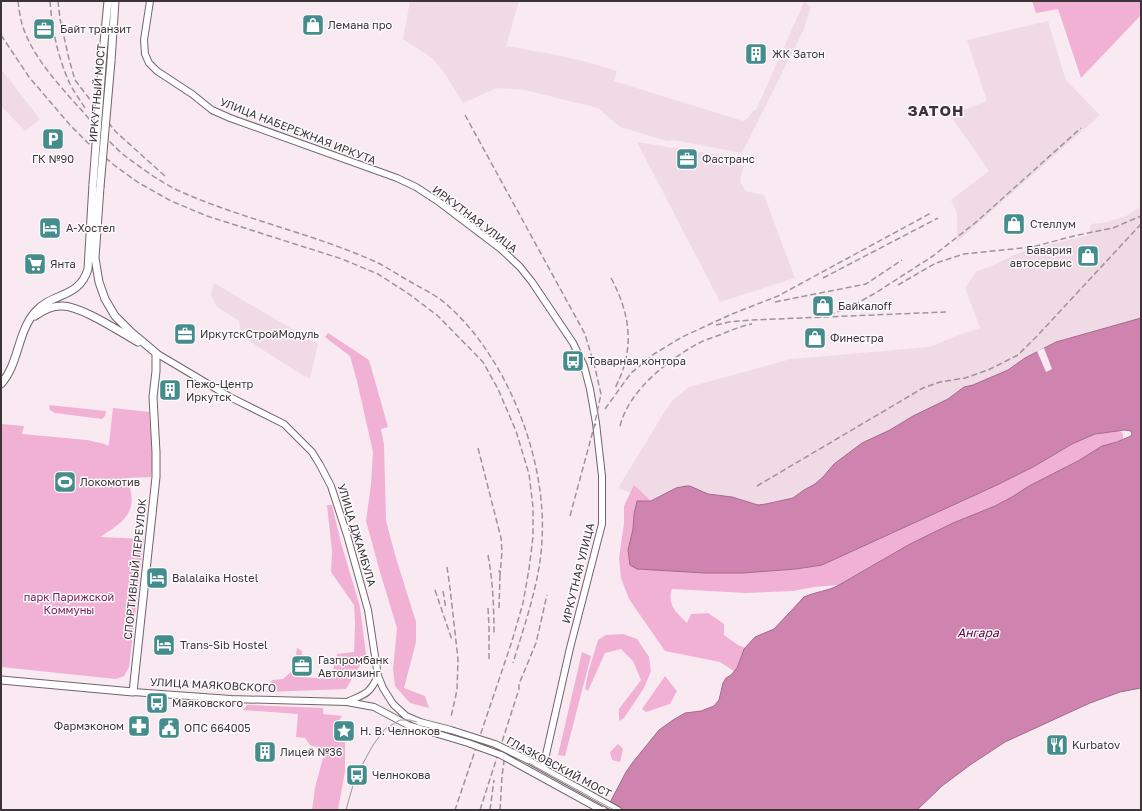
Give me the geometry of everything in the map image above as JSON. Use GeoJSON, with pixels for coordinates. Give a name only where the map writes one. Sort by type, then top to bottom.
{"type":"FeatureCollection","features":[{"type":"Feature","properties":{"kind":"main road","name":"ИРКУТНЫЙ МОСТ"},"geometry":{"type":"LineString","coordinates":[[97,186],[103,53],[108,1]]}},
{"type":"Feature","properties":{"kind":"main road","name":"ИРКУТНЫЙ МОСТ"},"geometry":{"type":"LineString","coordinates":[[97,186],[111,60],[115,1]]}},
{"type":"Feature","properties":{"kind":"main road","name":"УЛИЦА НАБЕРЕЖНАЯ ИРКУТА"},"geometry":{"type":"LineString","coordinates":[[150,1],[144,40],[145,54],[149,63],[157,71],[192,94],[212,110],[230,118],[397,178]]}},
{"type":"Feature","properties":{"kind":"main road","name":"ИРКУТНАЯ УЛИЦА"},"geometry":{"type":"LineString","coordinates":[[397,178],[416,187],[439,202],[501,249],[520,267],[574,343],[584,366],[590,389],[596,423],[602,482],[602,524],[570,648],[543,768]]}},
{"type":"Feature","properties":{"kind":"main road"},"geometry":{"type":"LineString","coordinates":[[1,384],[12,368],[24,330],[34,313],[47,303],[77,288],[85,277],[88,269],[97,186]]}},
{"type":"Feature","properties":{"kind":"main road","name":"УЛИЦА ДЖАМБУЛА"},"geometry":{"type":"LineString","coordinates":[[97,186],[95,258],[99,282],[105,299],[115,316],[156,353]]}},
{"type":"Feature","properties":{"kind":"main road","name":"УЛИЦА ДЖАМБУЛА"},"geometry":{"type":"LineString","coordinates":[[29,322],[37,315],[54,307],[72,307],[85,312],[230,396],[284,424],[312,452],[331,486],[347,535],[368,610],[378,676],[393,704],[405,715],[420,722]]}},
{"type":"Feature","properties":{"kind":"main road","name":"СПОРТИВНЫЙ ПЕРЕУЛОК"},"geometry":{"type":"LineString","coordinates":[[133,692],[156,477],[154,397],[156,353]]}},
{"type":"Feature","properties":{"kind":"main road"},"geometry":{"type":"LineString","coordinates":[[347,702],[367,693],[373,686],[378,676]]}},
{"type":"Feature","properties":{"kind":"main road","name":"УЛИЦА МАЯКОВСКОГО"},"geometry":{"type":"LineString","coordinates":[[1,680],[177,696],[347,702],[374,707],[394,716],[408,725],[418,728]]}},
{"type":"Feature","properties":{"kind":"main road"},"geometry":{"type":"LineString","coordinates":[[394,716],[405,715]]}},
{"type":"Feature","properties":{"kind":"main road","name":"ГЛАЗКОВСКИЙ МОСТ"},"geometry":{"type":"LineString","coordinates":[[420,722],[495,744],[543,768],[618,810]]}},
{"type":"Feature","properties":{"kind":"main road","name":"ГЛАЗКОВСКИЙ МОСТ"},"geometry":{"type":"LineString","coordinates":[[418,728],[501,755],[601,810]]}},
{"type":"Feature","properties":{"kind":"shaded area"},"geometry":{"type":"Polygon","coordinates":[[[410,1],[519,1],[506,46],[583,61],[617,71],[614,81],[743,121],[756,110],[804,2],[811,7],[804,29],[742,153],[674,140],[667,141],[620,127],[598,108],[525,90],[497,88],[463,103],[446,75],[432,58],[403,39],[410,1]]]}},
{"type":"Feature","properties":{"kind":"shaded area"},"geometry":{"type":"Polygon","coordinates":[[[1048,21],[1066,80],[1100,115],[957,242],[957,213],[951,200],[989,171],[947,111],[958,112],[987,101],[967,40],[1048,21]]]}},
{"type":"Feature","properties":{"kind":"shaded area"},"geometry":{"type":"Polygon","coordinates":[[[1,69],[40,119],[25,131],[1,106],[1,69]]]}},
{"type":"Feature","properties":{"kind":"shaded area"},"geometry":{"type":"Polygon","coordinates":[[[637,142],[745,159],[740,182],[746,191],[764,195],[795,278],[720,302],[637,142]]]}},
{"type":"Feature","properties":{"kind":"shaded area"},"geometry":{"type":"Polygon","coordinates":[[[1141,206],[1141,318],[1056,342],[1025,358],[1008,370],[973,385],[964,387],[948,399],[862,443],[834,464],[815,484],[793,498],[758,505],[732,497],[708,494],[690,486],[686,486],[676,488],[651,501],[618,488],[667,408],[673,400],[689,387],[791,359],[929,347],[980,328],[965,288],[977,271],[1023,251],[1089,235],[1091,224],[1107,222],[1126,216],[1141,206]]]}},
{"type":"Feature","properties":{"kind":"shaded area"},"geometry":{"type":"Polygon","coordinates":[[[214,283],[318,344],[310,379],[241,336],[239,321],[216,306],[211,294],[214,283]]]}},
{"type":"Feature","properties":{"kind":"green space"},"geometry":{"type":"Polygon","coordinates":[[[1032,1],[1141,1],[1141,15],[1081,78],[1058,9],[1036,13],[1032,1]]]}},
{"type":"Feature","properties":{"kind":"green space"},"geometry":{"type":"Polygon","coordinates":[[[328,333],[369,360],[388,427],[381,429],[384,445],[386,521],[416,622],[416,642],[404,688],[425,696],[429,708],[410,703],[395,686],[393,669],[397,628],[366,521],[371,484],[373,452],[350,356],[325,337],[328,333]]]}},
{"type":"Feature","properties":{"kind":"green space"},"geometry":{"type":"Polygon","coordinates":[[[49,405],[106,411],[105,416],[102,419],[55,413],[50,410],[49,405]]]}},
{"type":"Feature","properties":{"kind":"green space","name":"парк Парижской Коммуны"},"geometry":{"type":"Polygon","coordinates":[[[113,408],[149,412],[153,461],[151,477],[127,478],[132,499],[128,514],[124,520],[100,537],[144,539],[129,667],[124,676],[116,679],[1,667],[1,424],[24,426],[22,434],[87,440],[108,446],[113,408]]]}},
{"type":"Feature","properties":{"kind":"green space"},"geometry":{"type":"Polygon","coordinates":[[[1120,431],[1123,434],[1123,439],[1121,441],[1102,446],[1078,461],[1029,486],[995,506],[953,523],[910,544],[839,585],[814,587],[793,591],[746,593],[672,589],[672,604],[676,612],[687,623],[691,614],[708,613],[724,624],[724,635],[745,648],[737,668],[734,671],[720,662],[665,651],[629,599],[621,578],[619,558],[624,523],[624,506],[634,485],[651,501],[637,501],[634,514],[633,529],[628,550],[637,569],[705,573],[743,573],[796,569],[822,565],[997,485],[1033,467],[1072,444],[1095,434],[1120,431]]]}},
{"type":"Feature","properties":{"kind":"green space"},"geometry":{"type":"Polygon","coordinates":[[[327,505],[332,505],[341,543],[360,607],[366,655],[346,689],[266,692],[272,680],[283,679],[294,669],[297,648],[302,651],[300,677],[331,679],[337,654],[354,652],[354,605],[331,572],[332,551],[327,505]]]}},
{"type":"Feature","properties":{"kind":"green space"},"geometry":{"type":"Polygon","coordinates":[[[623,634],[637,639],[649,657],[651,671],[644,688],[624,718],[619,721],[619,709],[641,680],[633,661],[621,649],[605,653],[588,691],[585,689],[588,673],[598,640],[606,635],[623,634]]]}},
{"type":"Feature","properties":{"kind":"green space"},"geometry":{"type":"Polygon","coordinates":[[[582,652],[591,656],[565,756],[558,755],[582,652]]]}},
{"type":"Feature","properties":{"kind":"green space"},"geometry":{"type":"Polygon","coordinates":[[[665,676],[677,691],[670,704],[646,712],[642,709],[665,676]]]}},
{"type":"Feature","properties":{"kind":"green space"},"geometry":{"type":"Polygon","coordinates":[[[247,705],[323,708],[323,714],[342,716],[335,724],[334,733],[339,738],[345,740],[345,771],[338,810],[312,810],[315,788],[325,750],[310,745],[305,738],[296,737],[298,714],[243,710],[247,705]]]}},
{"type":"Feature","properties":{"kind":"green space"},"geometry":{"type":"Polygon","coordinates":[[[345,723],[349,725],[351,729],[349,733],[345,735],[341,733],[339,729],[341,725],[345,723]]]}},
{"type":"Feature","properties":{"kind":"green space"},"geometry":{"type":"Polygon","coordinates":[[[618,744],[623,749],[620,762],[612,760],[610,752],[618,744]]]}},
{"type":"Feature","properties":{"kind":"water","name":"Ангара"},"geometry":{"type":"Polygon","coordinates":[[[1141,318],[1141,688],[1120,692],[1090,703],[1005,742],[942,786],[917,810],[606,810],[626,772],[659,730],[685,713],[701,711],[714,706],[719,700],[723,683],[726,678],[737,668],[744,649],[755,637],[774,629],[804,597],[839,585],[910,544],[953,523],[995,506],[1029,486],[1078,461],[1102,446],[1131,436],[1132,433],[1131,431],[1125,430],[1095,434],[1072,444],[1033,467],[997,485],[822,565],[796,569],[743,573],[705,573],[637,569],[630,565],[628,550],[637,501],[651,501],[676,488],[686,486],[690,486],[708,494],[732,497],[758,505],[793,498],[815,484],[834,464],[862,443],[948,399],[964,387],[973,385],[1008,370],[1025,358],[1056,342],[1141,318]]]}},
{"type":"Feature","properties":{"kind":"pier"},"geometry":{"type":"Polygon","coordinates":[[[1044,348],[1052,369],[1046,372],[1037,351],[1044,348]]]}},
{"type":"Feature","properties":{"kind":"tram line"},"geometry":{"type":"LineString","coordinates":[[346,810],[355,778],[373,745],[385,729],[400,720],[410,720],[450,731],[503,749],[614,810]]}},
{"type":"Feature","properties":{"kind":"railway"},"geometry":{"type":"LineString","coordinates":[[18,1],[21,21],[26,35],[44,66],[101,132],[129,159],[153,176],[177,190],[226,209],[352,252],[380,264],[445,303],[467,325],[487,351],[504,380],[519,411],[530,443],[538,476],[542,509],[541,556],[535,587],[513,663]]}},
{"type":"Feature","properties":{"kind":"railway"},"geometry":{"type":"LineString","coordinates":[[50,1],[52,23],[62,64],[70,84],[85,108]]}},
{"type":"Feature","properties":{"kind":"railway"},"geometry":{"type":"LineString","coordinates":[[58,1],[60,19],[75,80],[116,132],[166,177]]}},
{"type":"Feature","properties":{"kind":"railway"},"geometry":{"type":"LineString","coordinates":[[1,35],[29,77],[70,125],[88,143],[114,165],[139,183],[171,201],[207,216],[342,259],[378,274],[409,294],[438,316],[483,362],[498,389],[516,431],[529,474],[533,507],[533,537],[523,603],[512,641],[455,810]]}},
{"type":"Feature","properties":{"kind":"railway"},"geometry":{"type":"LineString","coordinates":[[465,115],[585,334],[601,394],[594,427]]}},
{"type":"Feature","properties":{"kind":"railway"},"geometry":{"type":"LineString","coordinates":[[820,317],[847,309],[877,292],[933,256],[975,223],[1081,128]]}},
{"type":"Feature","properties":{"kind":"railway"},"geometry":{"type":"LineString","coordinates":[[605,409],[631,373],[654,354],[682,337],[732,314],[778,296],[931,213]]}},
{"type":"Feature","properties":{"kind":"railway"},"geometry":{"type":"LineString","coordinates":[[898,285],[936,263],[964,254],[1032,247],[1113,228],[1141,216]]}},
{"type":"Feature","properties":{"kind":"railway"},"geometry":{"type":"LineString","coordinates":[[823,278],[938,218]]}},
{"type":"Feature","properties":{"kind":"railway"},"geometry":{"type":"LineString","coordinates":[[757,486],[923,388],[940,382],[965,378],[988,370],[1018,355],[1141,224]]}},
{"type":"Feature","properties":{"kind":"railway"},"geometry":{"type":"LineString","coordinates":[[775,302],[866,284],[902,260]]}},
{"type":"Feature","properties":{"kind":"railway"},"geometry":{"type":"LineString","coordinates":[[611,278],[623,305],[628,333],[626,360],[615,388]]}},
{"type":"Feature","properties":{"kind":"railway"},"geometry":{"type":"LineString","coordinates":[[716,325],[752,320],[946,312]]}},
{"type":"Feature","properties":{"kind":"railway"},"geometry":{"type":"LineString","coordinates":[[620,426],[632,400],[651,377],[663,367],[687,350],[702,342],[737,328],[752,324]]}},
{"type":"Feature","properties":{"kind":"railway"},"geometry":{"type":"LineString","coordinates":[[570,516],[594,427],[597,422]]}},
{"type":"Feature","properties":{"kind":"railway"},"geometry":{"type":"LineString","coordinates":[[478,448],[501,538],[502,552],[500,575]]}},
{"type":"Feature","properties":{"kind":"railway"},"geometry":{"type":"LineString","coordinates":[[488,555],[493,596],[494,636]]}},
{"type":"Feature","properties":{"kind":"railway"},"geometry":{"type":"LineString","coordinates":[[447,567],[458,659],[457,690],[451,717]]}},
{"type":"Feature","properties":{"kind":"railway"},"geometry":{"type":"LineString","coordinates":[[499,570],[499,608]]}},
{"type":"Feature","properties":{"kind":"railway"},"geometry":{"type":"LineString","coordinates":[[435,590],[452,640]]}},
{"type":"Feature","properties":{"kind":"railway"},"geometry":{"type":"LineString","coordinates":[[443,591],[446,609]]}},
{"type":"Feature","properties":{"kind":"railway"},"geometry":{"type":"LineString","coordinates":[[480,810],[519,689],[519,684],[536,643],[547,595]]}},
{"type":"Feature","properties":{"kind":"railway"},"geometry":{"type":"LineString","coordinates":[[488,608],[489,662]]}},
{"type":"Feature","properties":{"kind":"railway"},"geometry":{"type":"LineString","coordinates":[[500,810],[502,776],[507,739]]}},
{"type":"Feature","properties":{"kind":"railway"},"geometry":{"type":"LineString","coordinates":[[490,810],[494,780]]}},
{"type":"Feature","properties":{"kind":"place","name":"Лемана про"},"geometry":{"type":"Point","coordinates":[313,25]}},
{"type":"Feature","properties":{"kind":"place","name":"Байт транзит"},"geometry":{"type":"Point","coordinates":[44,29]}},
{"type":"Feature","properties":{"kind":"place","name":"ЖК Затон"},"geometry":{"type":"Point","coordinates":[756,54]}},
{"type":"Feature","properties":{"kind":"place","name":"ГК №90"},"geometry":{"type":"Point","coordinates":[53,139]}},
{"type":"Feature","properties":{"kind":"place","name":"Фастранс"},"geometry":{"type":"Point","coordinates":[687,159]}},
{"type":"Feature","properties":{"kind":"place","name":"Стеллум"},"geometry":{"type":"Point","coordinates":[1014,224]}},
{"type":"Feature","properties":{"kind":"place","name":"А-Хостел"},"geometry":{"type":"Point","coordinates":[50,228]}},
{"type":"Feature","properties":{"kind":"place","name":"Бавария автосервис"},"geometry":{"type":"Point","coordinates":[1088,256]}},
{"type":"Feature","properties":{"kind":"place","name":"Янта"},"geometry":{"type":"Point","coordinates":[35,264]}},
{"type":"Feature","properties":{"kind":"place","name":"Байкалoff"},"geometry":{"type":"Point","coordinates":[823,306]}},
{"type":"Feature","properties":{"kind":"place","name":"ИркутскСтройМодуль"},"geometry":{"type":"Point","coordinates":[185,334]}},
{"type":"Feature","properties":{"kind":"place","name":"Финестра"},"geometry":{"type":"Point","coordinates":[815,338]}},
{"type":"Feature","properties":{"kind":"place","name":"Товарная контора"},"geometry":{"type":"Point","coordinates":[573,361]}},
{"type":"Feature","properties":{"kind":"place","name":"Пежо-Центр Иркутск"},"geometry":{"type":"Point","coordinates":[170,390]}},
{"type":"Feature","properties":{"kind":"place","name":"Локомотив"},"geometry":{"type":"Point","coordinates":[65,482]}},
{"type":"Feature","properties":{"kind":"place","name":"Balalaika Hostel"},"geometry":{"type":"Point","coordinates":[157,578]}},
{"type":"Feature","properties":{"kind":"place","name":"Trans-Sib Hostel"},"geometry":{"type":"Point","coordinates":[164,645]}},
{"type":"Feature","properties":{"kind":"place","name":"Газпромбанк Автолизинг"},"geometry":{"type":"Point","coordinates":[302,666]}},
{"type":"Feature","properties":{"kind":"place","name":"Маяковского"},"geometry":{"type":"Point","coordinates":[157,703]}},
{"type":"Feature","properties":{"kind":"place","name":"Фармэконом"},"geometry":{"type":"Point","coordinates":[139,726]}},
{"type":"Feature","properties":{"kind":"place","name":"ОПС 664005"},"geometry":{"type":"Point","coordinates":[169,728]}},
{"type":"Feature","properties":{"kind":"place","name":"Н. В. Челноков"},"geometry":{"type":"Point","coordinates":[344,731]}},
{"type":"Feature","properties":{"kind":"place","name":"Kurbatov"},"geometry":{"type":"Point","coordinates":[1057,745]}},
{"type":"Feature","properties":{"kind":"place","name":"Лицей №36"},"geometry":{"type":"Point","coordinates":[265,752]}},
{"type":"Feature","properties":{"kind":"place","name":"Челнокова"},"geometry":{"type":"Point","coordinates":[357,775]}},
{"type":"Feature","properties":{"kind":"district","name":"ЗАТОН"},"geometry":{"type":"Point","coordinates":[936,111]}}]}
